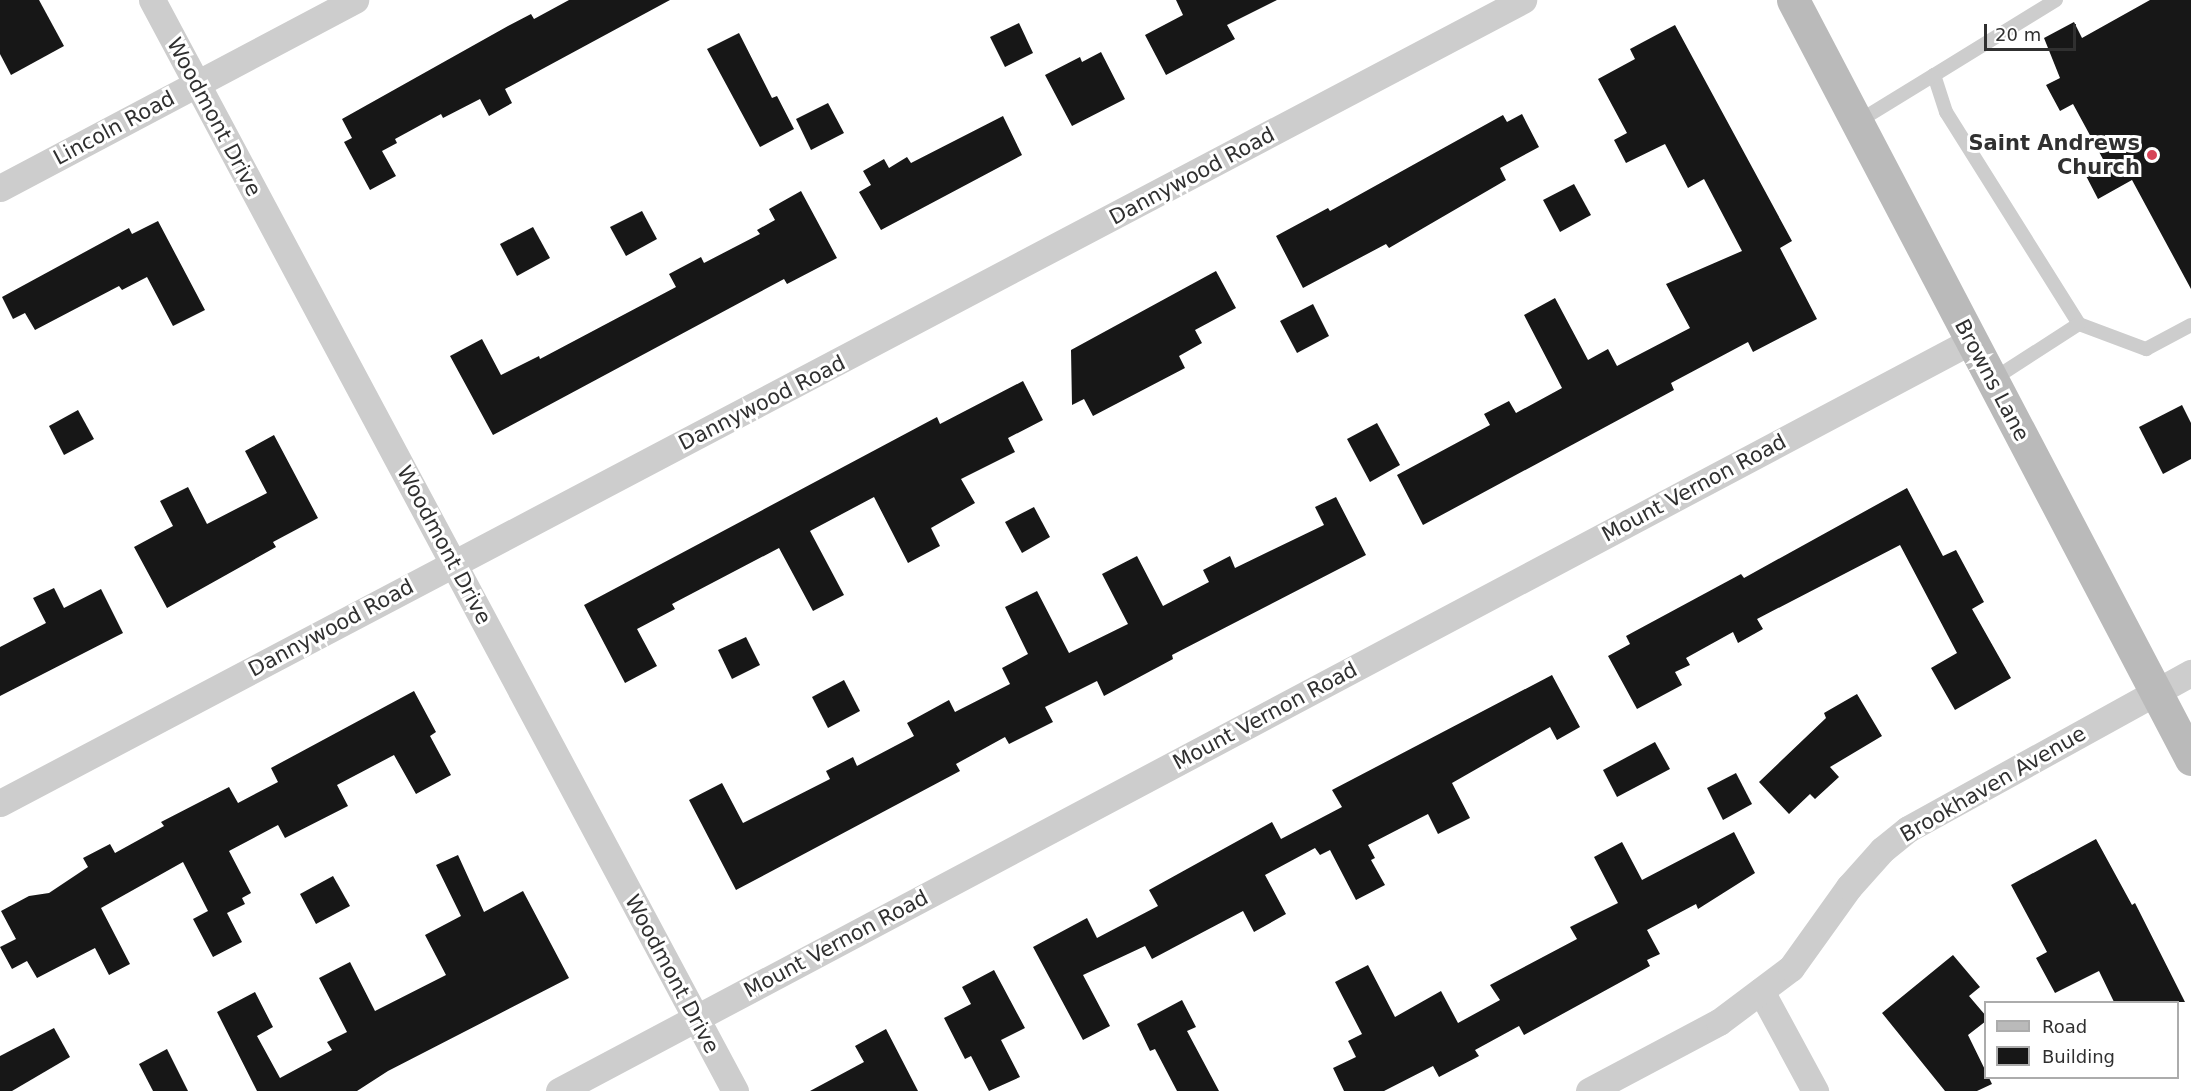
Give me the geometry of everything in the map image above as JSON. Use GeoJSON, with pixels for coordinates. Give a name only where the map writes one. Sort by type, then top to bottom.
{"type":"FeatureCollection","features":[{"type":"Feature","properties":{"kind":"street","name":"Woodmont Drive"},"geometry":{"type":"LineString","coordinates":[[152,0],[735,1091]]}},
{"type":"Feature","properties":{"kind":"street","name":"Lincoln Road"},"geometry":{"type":"LineString","coordinates":[[0,188],[355,0]]}},
{"type":"Feature","properties":{"kind":"street","name":"Dannywood Road"},"geometry":{"type":"LineString","coordinates":[[0,803],[1522,0]]}},
{"type":"Feature","properties":{"kind":"street","name":"Browns Lane"},"geometry":{"type":"LineString","coordinates":[[1793,0],[1859,122],[2153,692],[2191,759]]}},
{"type":"Feature","properties":{"kind":"street","name":"Mount Vernon Road"},"geometry":{"type":"LineString","coordinates":[[559,1091],[1971,341]]}},
{"type":"Feature","properties":{"kind":"street","name":"Brookhaven Avenue"},"geometry":{"type":"LineString","coordinates":[[1589,1091],[1719,1022],[1791,968],[1849,888],[1882,850],[1908,829],[2191,673]]}},
{"type":"Feature","properties":{"kind":"street"},"geometry":{"type":"LineString","coordinates":[[1761,991],[1815,1091]]}},
{"type":"Feature","properties":{"kind":"lane"},"geometry":{"type":"LineString","coordinates":[[1859,122],[2056,0]]}},
{"type":"Feature","properties":{"kind":"lane"},"geometry":{"type":"LineString","coordinates":[[1934,75],[1946,112],[2079,324],[2146,348],[2191,325]]}},
{"type":"Feature","properties":{"kind":"lane"},"geometry":{"type":"LineString","coordinates":[[1992,380],[2079,324]]}},
{"type":"Feature","properties":{"kind":"building"},"geometry":{"type":"Polygon","coordinates":[[[0,0],[39,0],[64,46],[11,75],[0,54],[0,0]]]}},
{"type":"Feature","properties":{"kind":"building"},"geometry":{"type":"Polygon","coordinates":[[[569,0],[670,0],[505,89],[512,103],[489,116],[480,99],[443,118],[441,114],[395,139],[397,143],[382,151],[396,176],[370,190],[344,142],[352,138],[342,119],[508,26],[531,14],[534,19],[569,0]]]}},
{"type":"Feature","properties":{"kind":"building"},"geometry":{"type":"Polygon","coordinates":[[[1176,0],[1277,0],[1227,25],[1235,39],[1166,75],[1145,35],[1183,15],[1176,0]]]}},
{"type":"Feature","properties":{"kind":"building","name":"Saint Andrews Church"},"geometry":{"type":"Polygon","coordinates":[[[2150,0],[2191,0],[2191,289],[2132,180],[2098,199],[2084,172],[2104,161],[2073,104],[2060,111],[2046,85],[2060,78],[2044,38],[2074,22],[2082,38],[2150,0]]]}},
{"type":"Feature","properties":{"kind":"building"},"geometry":{"type":"Polygon","coordinates":[[[1019,23],[1033,53],[1005,67],[990,37],[1019,23]]]}},
{"type":"Feature","properties":{"kind":"building"},"geometry":{"type":"Polygon","coordinates":[[[1675,25],[1792,241],[1780,248],[1817,319],[1753,352],[1748,342],[1671,383],[1674,390],[1423,525],[1397,475],[1490,425],[1484,414],[1509,401],[1516,413],[1562,388],[1524,315],[1555,298],[1588,360],[1608,349],[1617,366],[1690,328],[1666,284],[1742,251],[1704,179],[1688,188],[1665,144],[1626,163],[1614,140],[1627,133],[1598,79],[1635,59],[1630,49],[1675,25]]]}},
{"type":"Feature","properties":{"kind":"building"},"geometry":{"type":"Polygon","coordinates":[[[739,33],[772,98],[777,96],[794,129],[760,147],[707,49],[739,33]]]}},
{"type":"Feature","properties":{"kind":"building"},"geometry":{"type":"Polygon","coordinates":[[[1101,52],[1125,99],[1072,126],[1045,75],[1080,57],[1082,62],[1101,52]]]}},
{"type":"Feature","properties":{"kind":"building"},"geometry":{"type":"Polygon","coordinates":[[[828,103],[844,133],[811,150],[796,119],[828,103]]]}},
{"type":"Feature","properties":{"kind":"building"},"geometry":{"type":"Polygon","coordinates":[[[1522,114],[1539,147],[1500,168],[1506,180],[1389,248],[1386,244],[1303,288],[1276,236],[1328,208],[1330,211],[1503,115],[1507,122],[1522,114]]]}},
{"type":"Feature","properties":{"kind":"building"},"geometry":{"type":"Polygon","coordinates":[[[1003,116],[1022,155],[881,230],[859,192],[871,185],[863,171],[884,159],[889,168],[907,157],[911,163],[1003,116]]]}},
{"type":"Feature","properties":{"kind":"building"},"geometry":{"type":"Polygon","coordinates":[[[1574,184],[1591,215],[1560,232],[1543,200],[1574,184]]]}},
{"type":"Feature","properties":{"kind":"building"},"geometry":{"type":"Polygon","coordinates":[[[801,191],[837,258],[787,284],[784,279],[493,435],[450,356],[482,339],[501,375],[539,356],[540,359],[676,287],[669,274],[701,257],[704,263],[760,234],[757,230],[775,220],[769,209],[801,191]]]}},
{"type":"Feature","properties":{"kind":"building"},"geometry":{"type":"Polygon","coordinates":[[[642,211],[657,239],[626,256],[610,227],[642,211]]]}},
{"type":"Feature","properties":{"kind":"building"},"geometry":{"type":"Polygon","coordinates":[[[158,221],[205,310],[173,326],[147,277],[122,290],[119,286],[35,330],[25,313],[13,319],[2,297],[129,228],[132,234],[158,221]]]}},
{"type":"Feature","properties":{"kind":"building"},"geometry":{"type":"Polygon","coordinates":[[[533,227],[550,258],[517,276],[500,244],[533,227]]]}},
{"type":"Feature","properties":{"kind":"building"},"geometry":{"type":"Polygon","coordinates":[[[1216,271],[1236,308],[1195,330],[1202,343],[1179,356],[1185,368],[1093,416],[1084,399],[1072,405],[1071,350],[1216,271]]]}},
{"type":"Feature","properties":{"kind":"building"},"geometry":{"type":"Polygon","coordinates":[[[1313,304],[1329,336],[1297,353],[1280,321],[1313,304]]]}},
{"type":"Feature","properties":{"kind":"building"},"geometry":{"type":"Polygon","coordinates":[[[1023,381],[1043,420],[1008,438],[1015,452],[961,479],[975,503],[931,528],[940,546],[908,563],[874,497],[810,531],[844,595],[813,611],[779,548],[672,604],[675,609],[637,629],[657,666],[625,683],[584,605],[937,417],[940,424],[1023,381]]]}},
{"type":"Feature","properties":{"kind":"building"},"geometry":{"type":"Polygon","coordinates":[[[2182,405],[2191,423],[2191,459],[2163,474],[2139,427],[2182,405]]]}},
{"type":"Feature","properties":{"kind":"building"},"geometry":{"type":"Polygon","coordinates":[[[78,410],[94,439],[64,455],[49,426],[78,410]]]}},
{"type":"Feature","properties":{"kind":"building"},"geometry":{"type":"Polygon","coordinates":[[[1377,423],[1400,465],[1370,482],[1347,439],[1377,423]]]}},
{"type":"Feature","properties":{"kind":"building"},"geometry":{"type":"Polygon","coordinates":[[[274,435],[318,518],[273,542],[276,547],[167,608],[134,547],[173,526],[160,501],[188,487],[207,524],[267,493],[245,451],[274,435]]]}},
{"type":"Feature","properties":{"kind":"building"},"geometry":{"type":"Polygon","coordinates":[[[1907,488],[1943,556],[1956,550],[1984,602],[1972,609],[2011,678],[1955,710],[1931,668],[1957,653],[1900,545],[1757,619],[1763,629],[1738,643],[1733,632],[1686,658],[1690,665],[1675,672],[1682,685],[1637,709],[1608,656],[1630,644],[1626,636],[1741,574],[1744,578],[1907,488]]]}},
{"type":"Feature","properties":{"kind":"building"},"geometry":{"type":"Polygon","coordinates":[[[1336,497],[1366,555],[1172,655],[1173,659],[1104,696],[1097,681],[1045,707],[1053,722],[1009,744],[1005,737],[956,764],[960,771],[736,890],[689,800],[722,783],[743,823],[830,779],[826,771],[853,757],[857,766],[914,736],[907,723],[949,700],[955,712],[1010,684],[1002,668],[1028,654],[1005,607],[1037,591],[1069,653],[1128,624],[1102,574],[1137,556],[1163,606],[1209,582],[1203,570],[1230,556],[1235,568],[1324,525],[1315,507],[1336,497]]]}},
{"type":"Feature","properties":{"kind":"building"},"geometry":{"type":"Polygon","coordinates":[[[1034,507],[1050,537],[1022,553],[1005,522],[1034,507]]]}},
{"type":"Feature","properties":{"kind":"building"},"geometry":{"type":"Polygon","coordinates":[[[54,588],[64,608],[101,589],[123,633],[0,696],[0,647],[46,623],[33,598],[54,588]]]}},
{"type":"Feature","properties":{"kind":"building"},"geometry":{"type":"Polygon","coordinates":[[[746,637],[760,665],[732,679],[718,650],[746,637]]]}},
{"type":"Feature","properties":{"kind":"building"},"geometry":{"type":"Polygon","coordinates":[[[1552,675],[1580,727],[1557,740],[1550,727],[1452,783],[1470,818],[1438,834],[1428,814],[1368,845],[1375,858],[1371,860],[1385,885],[1356,900],[1330,850],[1320,855],[1315,848],[1265,875],[1286,914],[1254,932],[1243,911],[1152,959],[1145,946],[1083,975],[1110,1026],[1083,1040],[1033,947],[1087,918],[1097,938],[1158,906],[1149,890],[1272,822],[1281,839],[1342,807],[1332,790],[1552,675]]]}},
{"type":"Feature","properties":{"kind":"building"},"geometry":{"type":"Polygon","coordinates":[[[844,680],[860,711],[828,728],[812,697],[844,680]]]}},
{"type":"Feature","properties":{"kind":"building"},"geometry":{"type":"Polygon","coordinates":[[[414,691],[436,732],[430,736],[451,775],[416,794],[394,755],[337,785],[348,806],[285,838],[278,825],[229,851],[251,893],[242,898],[245,904],[227,913],[242,942],[213,957],[193,919],[208,911],[183,862],[101,908],[130,964],[109,975],[95,948],[37,978],[27,961],[12,969],[0,947],[16,939],[1,911],[29,896],[49,893],[88,867],[83,858],[110,844],[115,853],[164,826],[161,822],[229,787],[238,803],[278,782],[271,768],[414,691]]]}},
{"type":"Feature","properties":{"kind":"building"},"geometry":{"type":"Polygon","coordinates":[[[1857,694],[1882,736],[1830,767],[1839,777],[1815,799],[1810,794],[1789,814],[1759,782],[1826,718],[1824,713],[1857,694]]]}},
{"type":"Feature","properties":{"kind":"building"},"geometry":{"type":"Polygon","coordinates":[[[1655,742],[1670,769],[1617,797],[1603,770],[1655,742]]]}},
{"type":"Feature","properties":{"kind":"building"},"geometry":{"type":"Polygon","coordinates":[[[1736,773],[1752,804],[1723,820],[1707,788],[1736,773]]]}},
{"type":"Feature","properties":{"kind":"building"},"geometry":{"type":"Polygon","coordinates":[[[1734,832],[1755,873],[1698,909],[1696,904],[1647,930],[1660,954],[1647,960],[1650,966],[1524,1035],[1519,1026],[1475,1050],[1479,1056],[1439,1077],[1433,1066],[1384,1091],[1344,1091],[1333,1068],[1356,1057],[1348,1041],[1362,1034],[1335,982],[1368,965],[1395,1017],[1441,991],[1458,1023],[1500,1000],[1490,985],[1577,939],[1570,927],[1618,903],[1594,857],[1622,842],[1642,880],[1734,832]]]}},
{"type":"Feature","properties":{"kind":"building"},"geometry":{"type":"Polygon","coordinates":[[[2096,839],[2132,905],[2135,903],[2185,1002],[2114,1001],[2099,971],[2055,993],[2036,958],[2047,952],[2011,885],[2096,839]]]}},
{"type":"Feature","properties":{"kind":"building"},"geometry":{"type":"Polygon","coordinates":[[[458,855],[484,912],[523,891],[569,978],[388,1071],[357,1091],[257,1091],[217,1012],[255,992],[273,1027],[257,1036],[280,1078],[332,1050],[327,1042],[347,1032],[319,978],[350,962],[375,1011],[446,975],[425,935],[461,916],[436,865],[458,855]]]}},
{"type":"Feature","properties":{"kind":"building"},"geometry":{"type":"Polygon","coordinates":[[[333,876],[350,906],[316,924],[300,894],[333,876]]]}},
{"type":"Feature","properties":{"kind":"building"},"geometry":{"type":"Polygon","coordinates":[[[1953,955],[1980,987],[1969,996],[1984,1014],[1984,1023],[1968,1035],[1984,1068],[1984,1079],[1990,1079],[1992,1084],[1977,1091],[1945,1091],[1882,1013],[1953,955]]]}},
{"type":"Feature","properties":{"kind":"building"},"geometry":{"type":"Polygon","coordinates":[[[994,970],[1025,1028],[1001,1040],[1020,1077],[989,1091],[971,1056],[965,1059],[944,1018],[971,1004],[962,987],[994,970]]]}},
{"type":"Feature","properties":{"kind":"building"},"geometry":{"type":"Polygon","coordinates":[[[1182,1000],[1196,1027],[1187,1031],[1219,1091],[1177,1091],[1155,1049],[1150,1051],[1137,1024],[1182,1000]]]}},
{"type":"Feature","properties":{"kind":"building"},"geometry":{"type":"Polygon","coordinates":[[[54,1028],[70,1057],[12,1091],[0,1091],[0,1056],[54,1028]]]}},
{"type":"Feature","properties":{"kind":"building"},"geometry":{"type":"Polygon","coordinates":[[[886,1029],[918,1091],[810,1091],[864,1062],[855,1046],[886,1029]]]}},
{"type":"Feature","properties":{"kind":"building"},"geometry":{"type":"Polygon","coordinates":[[[167,1049],[188,1091],[153,1091],[139,1064],[167,1049]]]}},
{"type":"Feature","properties":{"kind":"place","name":"Saint Andrews Church"},"geometry":{"type":"Point","coordinates":[2152,155]}}]}
